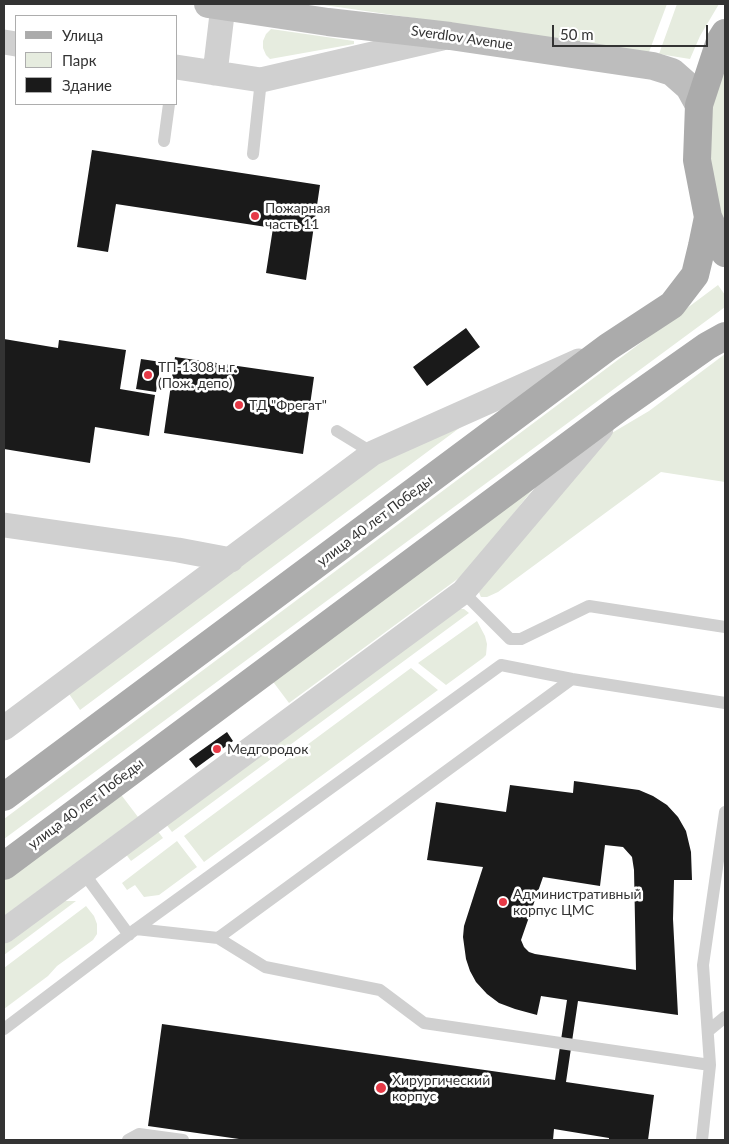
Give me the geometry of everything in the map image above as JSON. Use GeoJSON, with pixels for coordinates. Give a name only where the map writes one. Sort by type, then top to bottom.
{"type":"FeatureCollection","features":[{"type":"Feature","properties":{"kind":"main road"},"geometry":{"type":"LineString","coordinates":[[279,4],[328,22]]}},
{"type":"Feature","properties":{"kind":"main road","name":"Sverdlov Avenue"},"geometry":{"type":"LineString","coordinates":[[216,5],[328,22],[450,36],[653,66],[672,72],[688,87],[699,105]]}},
{"type":"Feature","properties":{"kind":"main road"},"geometry":{"type":"LineString","coordinates":[[725,33],[720,41],[699,105],[697,160],[708,217],[725,254]]}},
{"type":"Feature","properties":{"kind":"main road","name":"улица 40 лет Победы"},"geometry":{"type":"LineString","coordinates":[[4,798],[608,347],[672,305],[695,275],[708,217]]}},
{"type":"Feature","properties":{"kind":"main road","name":"улица 40 лет Победы"},"geometry":{"type":"LineString","coordinates":[[4,866],[619,408],[707,346],[725,336]]}},
{"type":"Feature","properties":{"kind":"street"},"geometry":{"type":"LineString","coordinates":[[215,73],[216,5]]}},
{"type":"Feature","properties":{"kind":"street"},"geometry":{"type":"LineString","coordinates":[[178,67],[262,80],[450,36]]}},
{"type":"Feature","properties":{"kind":"street"},"geometry":{"type":"LineString","coordinates":[[4,728],[373,453],[608,347]]}},
{"type":"Feature","properties":{"kind":"street"},"geometry":{"type":"LineString","coordinates":[[4,931],[463,592],[619,408]]}},
{"type":"Feature","properties":{"kind":"street"},"geometry":{"type":"LineString","coordinates":[[4,526],[178,550],[231,560]]}},
{"type":"Feature","properties":{"kind":"lane"},"geometry":{"type":"LineString","coordinates":[[252,154],[262,80]]}},
{"type":"Feature","properties":{"kind":"lane"},"geometry":{"type":"LineString","coordinates":[[164,140],[169,105]]}},
{"type":"Feature","properties":{"kind":"lane"},"geometry":{"type":"LineString","coordinates":[[337,431],[373,453]]}},
{"type":"Feature","properties":{"kind":"lane"},"geometry":{"type":"LineString","coordinates":[[463,592],[510,640],[521,639],[589,606],[725,626]]}},
{"type":"Feature","properties":{"kind":"lane"},"geometry":{"type":"LineString","coordinates":[[4,1029],[132,932],[501,665],[572,679],[725,703]]}},
{"type":"Feature","properties":{"kind":"lane"},"geometry":{"type":"LineString","coordinates":[[218,938],[572,679]]}},
{"type":"Feature","properties":{"kind":"lane"},"geometry":{"type":"LineString","coordinates":[[702,1140],[710,1064],[703,965],[725,812]]}},
{"type":"Feature","properties":{"kind":"lane"},"geometry":{"type":"LineString","coordinates":[[83,872],[132,932],[218,938],[265,968],[380,990],[424,1023],[710,1064]]}},
{"type":"Feature","properties":{"kind":"lane"},"geometry":{"type":"LineString","coordinates":[[708,1031],[725,1017]]}},
{"type":"Feature","properties":{"kind":"lane"},"geometry":{"type":"LineString","coordinates":[[128,1140],[139,1134],[183,1140]]}},
{"type":"Feature","properties":{"kind":"green space"},"geometry":{"type":"Polygon","coordinates":[[[317,4],[667,4],[649,52],[317,4]]]}},
{"type":"Feature","properties":{"kind":"green space"},"geometry":{"type":"Polygon","coordinates":[[[677,4],[719,4],[700,36],[690,59],[659,54],[677,4]]]}},
{"type":"Feature","properties":{"kind":"green space"},"geometry":{"type":"Polygon","coordinates":[[[271,29],[354,41],[354,44],[270,59],[263,48],[263,41],[271,29]]]}},
{"type":"Feature","properties":{"kind":"green space"},"geometry":{"type":"Polygon","coordinates":[[[725,66],[725,233],[706,151],[715,86],[725,66]]]}},
{"type":"Feature","properties":{"kind":"green space"},"geometry":{"type":"Polygon","coordinates":[[[718,285],[725,295],[725,307],[4,839],[4,819],[718,285]]]}},
{"type":"Feature","properties":{"kind":"green space"},"geometry":{"type":"Polygon","coordinates":[[[725,354],[725,482],[661,472],[498,592],[487,597],[481,597],[479,592],[600,440],[649,411],[725,354]]]}},
{"type":"Feature","properties":{"kind":"green space"},"geometry":{"type":"Polygon","coordinates":[[[485,409],[80,710],[65,688],[364,465],[485,409]]]}},
{"type":"Feature","properties":{"kind":"green space"},"geometry":{"type":"Polygon","coordinates":[[[541,479],[467,572],[289,703],[271,679],[541,479]]]}},
{"type":"Feature","properties":{"kind":"green space"},"geometry":{"type":"Polygon","coordinates":[[[460,609],[464,609],[469,613],[172,832],[166,824],[460,609]]]}},
{"type":"Feature","properties":{"kind":"green space"},"geometry":{"type":"Polygon","coordinates":[[[477,621],[485,636],[487,644],[486,655],[446,685],[418,663],[477,621]]]}},
{"type":"Feature","properties":{"kind":"green space"},"geometry":{"type":"Polygon","coordinates":[[[411,668],[438,690],[204,862],[184,836],[411,668]]]}},
{"type":"Feature","properties":{"kind":"green space"},"geometry":{"type":"Polygon","coordinates":[[[119,792],[138,817],[4,916],[4,877],[119,792]]]}},
{"type":"Feature","properties":{"kind":"green space"},"geometry":{"type":"Polygon","coordinates":[[[157,830],[163,838],[131,861],[125,853],[157,830]]]}},
{"type":"Feature","properties":{"kind":"green space"},"geometry":{"type":"Polygon","coordinates":[[[177,841],[197,867],[159,895],[144,897],[135,885],[127,890],[122,883],[177,841]]]}},
{"type":"Feature","properties":{"kind":"green space"},"geometry":{"type":"Polygon","coordinates":[[[65,901],[76,901],[4,955],[4,941],[65,901]]]}},
{"type":"Feature","properties":{"kind":"green space"},"geometry":{"type":"Polygon","coordinates":[[[86,906],[94,916],[97,924],[97,934],[93,940],[57,966],[48,976],[4,1009],[4,968],[86,906]]]}},
{"type":"Feature","properties":{"kind":"building","name":"Пожарная часть 11"},"geometry":{"type":"Polygon","coordinates":[[[92,150],[320,185],[306,280],[266,273],[273,228],[116,204],[108,252],[77,247],[92,150]]]}},
{"type":"Feature","properties":{"kind":"building"},"geometry":{"type":"Polygon","coordinates":[[[466,328],[480,347],[427,386],[413,367],[466,328]]]}},
{"type":"Feature","properties":{"kind":"building"},"geometry":{"type":"Polygon","coordinates":[[[4,339],[58,348],[59,340],[126,350],[120,389],[155,395],[149,436],[95,427],[90,463],[4,449],[4,339]]]}},
{"type":"Feature","properties":{"kind":"building","name":"ТД \"Фрегат\""},"geometry":{"type":"Polygon","coordinates":[[[175,357],[314,377],[303,454],[164,433],[175,357]]]}},
{"type":"Feature","properties":{"kind":"building","name":"ТП-1308 н.г. (Пож. депо)"},"geometry":{"type":"Polygon","coordinates":[[[141,359],[161,362],[156,392],[136,389],[141,359]]]}},
{"type":"Feature","properties":{"kind":"building"},"geometry":{"type":"Polygon","coordinates":[[[227,732],[233,741],[196,768],[189,759],[227,732]]]}},
{"type":"Feature","properties":{"kind":"building"},"geometry":{"type":"Polygon","coordinates":[[[574,781],[639,790],[653,796],[667,805],[678,817],[686,831],[691,852],[692,880],[674,880],[673,919],[678,1015],[578,1001],[566,1082],[654,1095],[648,1140],[609,1140],[609,1138],[554,1129],[553,1140],[246,1140],[148,1126],[162,1024],[555,1080],[567,1000],[541,996],[537,1015],[499,1003],[487,994],[476,982],[470,971],[463,937],[464,926],[483,867],[427,860],[436,802],[506,812],[510,785],[573,793],[574,781]],[[605,845],[600,886],[543,877],[521,940],[529,952],[636,970],[634,870],[632,857],[623,847],[605,845]]]}},
{"type":"Feature","properties":{"kind":"place","name":"Пожарная часть 11"},"geometry":{"type":"Point","coordinates":[255,216]}},
{"type":"Feature","properties":{"kind":"place","name":"ТП-1308 н.г. (Пож. депо)"},"geometry":{"type":"Point","coordinates":[148,375]}},
{"type":"Feature","properties":{"kind":"place","name":"ТД \"Фрегат\""},"geometry":{"type":"Point","coordinates":[239,405]}},
{"type":"Feature","properties":{"kind":"place","name":"Медгородок"},"geometry":{"type":"Point","coordinates":[217,749]}},
{"type":"Feature","properties":{"kind":"place","name":"Административный корпус ЦМС"},"geometry":{"type":"Point","coordinates":[503,902]}},
{"type":"Feature","properties":{"kind":"place","name":"Хирургический корпус"},"geometry":{"type":"Point","coordinates":[381,1088]}}]}
